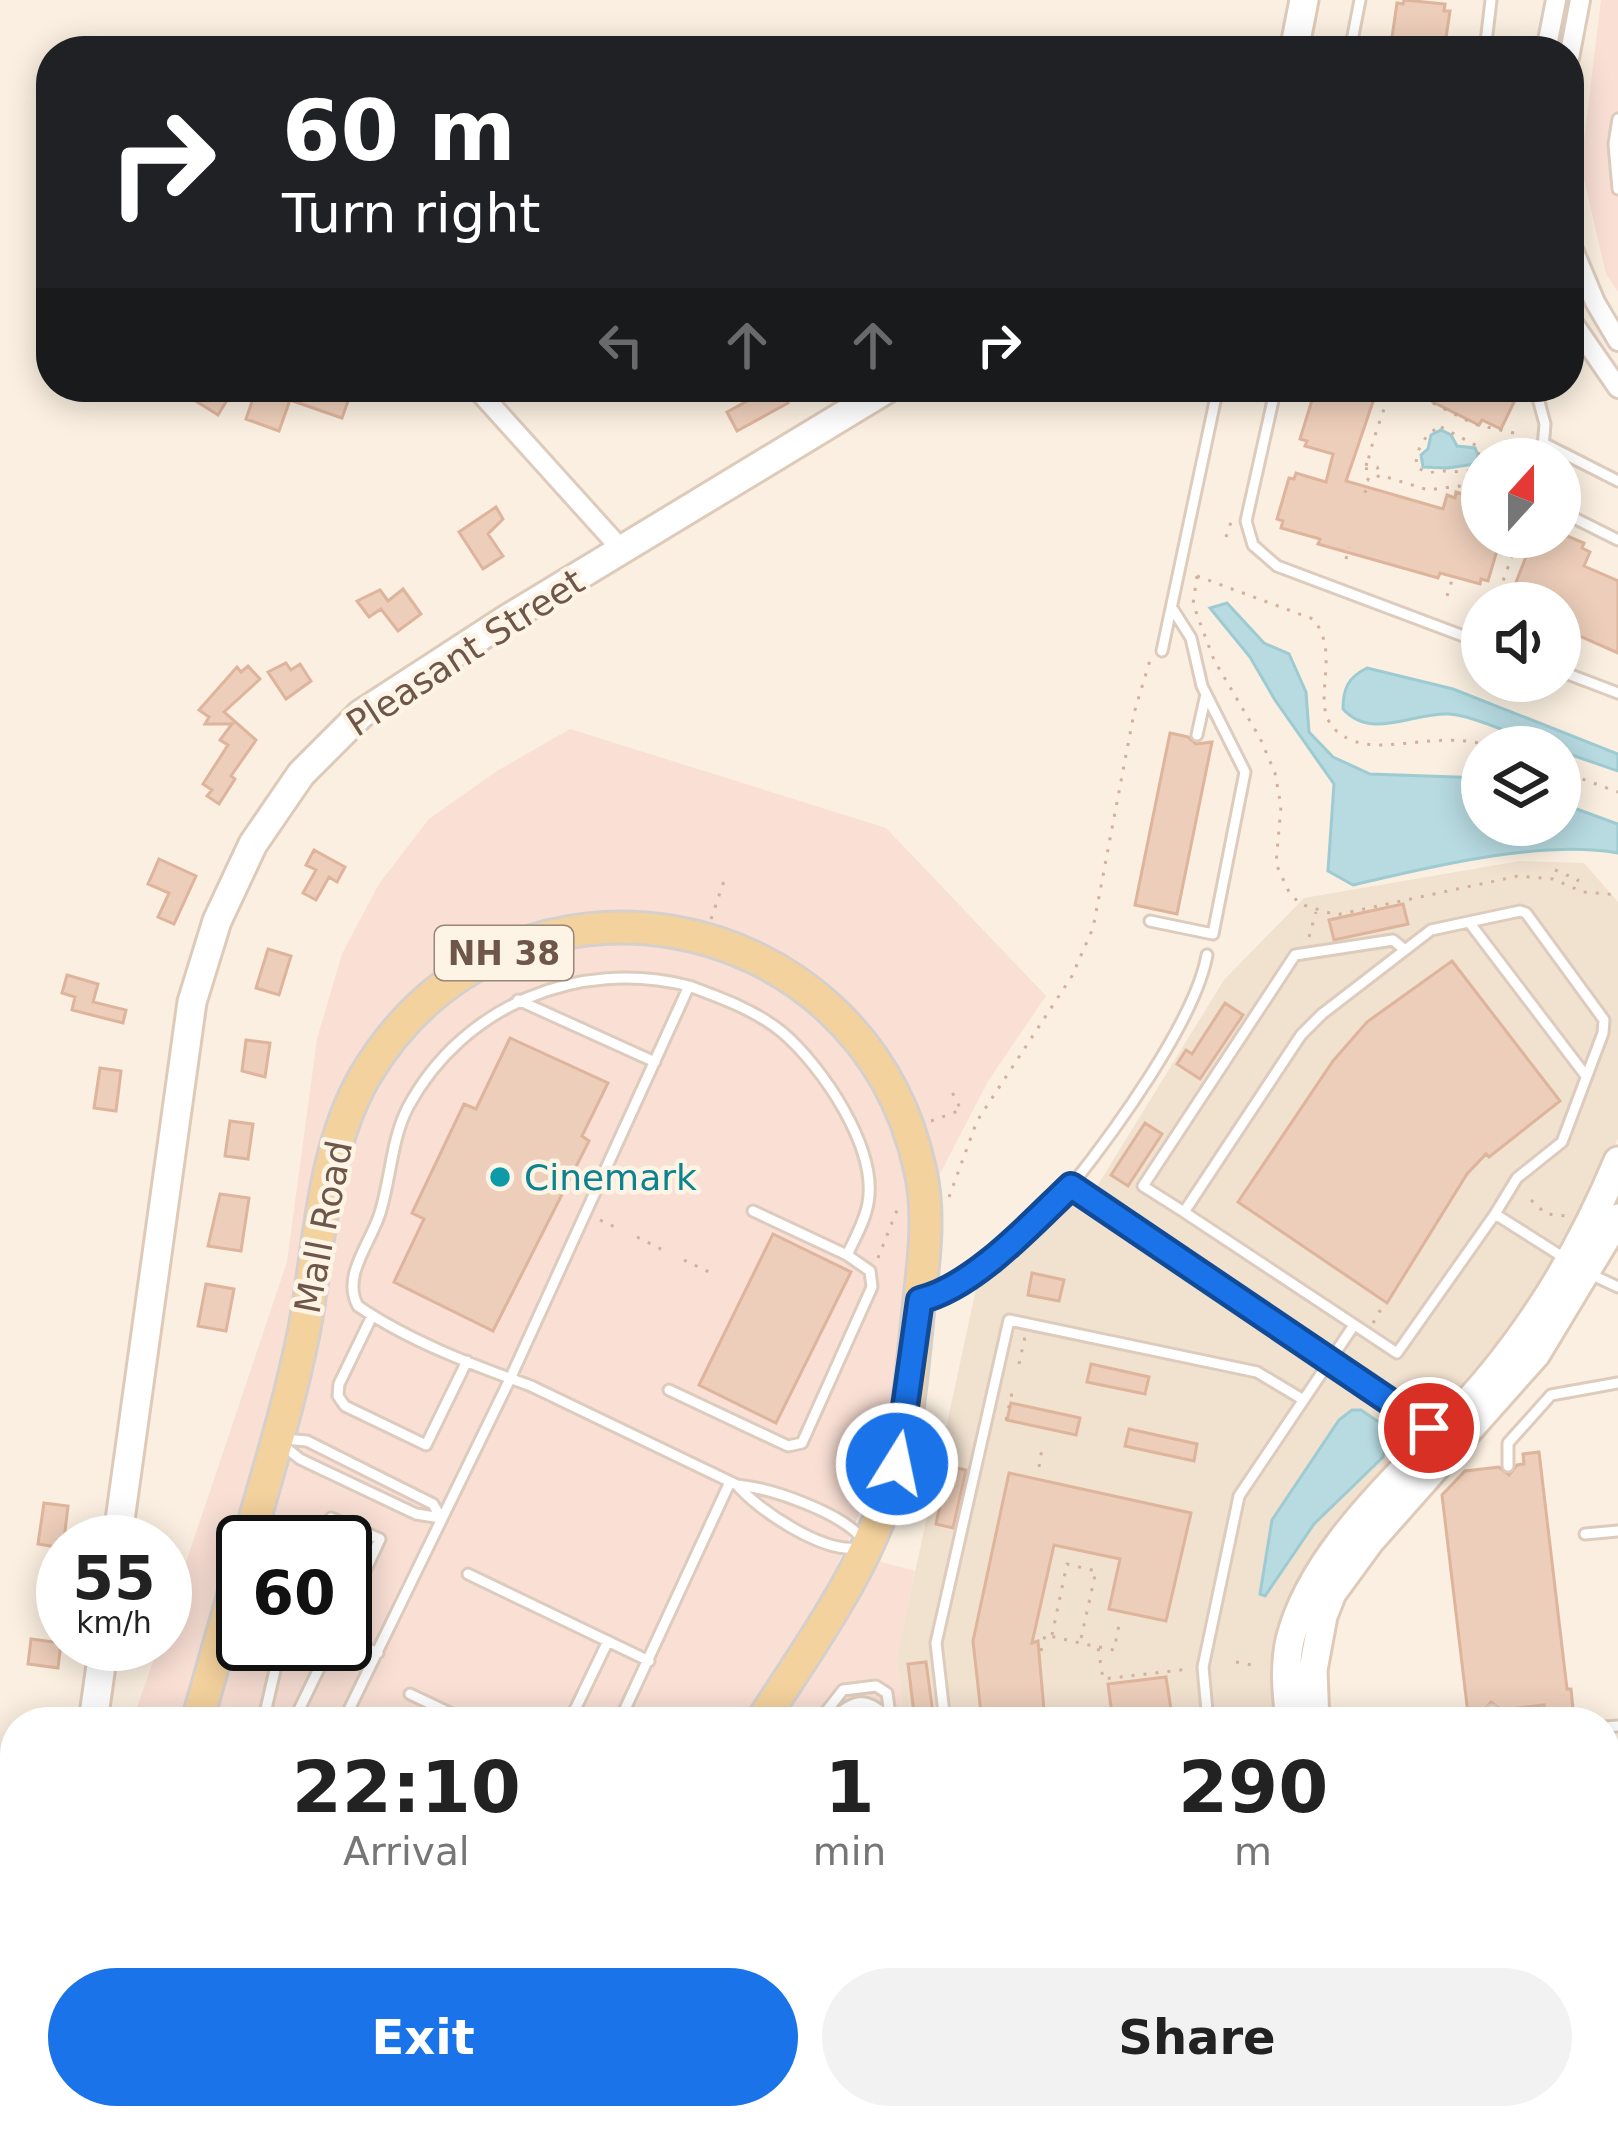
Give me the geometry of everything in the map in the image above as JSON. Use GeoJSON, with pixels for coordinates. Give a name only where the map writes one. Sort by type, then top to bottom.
{"type":"FeatureCollection","features":[{"type":"Feature","properties":{"kind":"main road"},"geometry":{"type":"LineString","coordinates":[[1297,36],[1304,0]]}},
{"type":"Feature","properties":{"kind":"main road","name":"Pleasant Street"},"geometry":{"type":"LineString","coordinates":[[121,1515],[188,1023],[203,961],[253,844],[301,773],[361,714],[504,621],[865,402]]}},
{"type":"Feature","properties":{"kind":"main road","name":"Mall Road"},"geometry":{"type":"LineString","coordinates":[[256,1515],[301,1344],[334,1154],[351,1102],[392,1037],[448,984],[497,955],[575,930],[657,927],[729,945],[804,986],[842,1020],[889,1083],[915,1150],[926,1222],[897,1464],[867,1545],[771,1707]]}},
{"type":"Feature","properties":{"kind":"main road"},"geometry":{"type":"LineString","coordinates":[[1579,1267],[1589,1229],[1618,1161]]}},
{"type":"Feature","properties":{"kind":"main road"},"geometry":{"type":"LineString","coordinates":[[1314,1707],[1312,1670],[1332,1593],[1496,1370],[1618,1218]]}},
{"type":"Feature","properties":{"kind":"main road"},"geometry":{"type":"LineString","coordinates":[[1289,1707],[1290,1640],[1315,1579],[1346,1535],[1445,1441]]}},
{"type":"Feature","properties":{"kind":"main road"},"geometry":{"type":"LineString","coordinates":[[201,1707],[216,1656]]}},
{"type":"Feature","properties":{"kind":"main road"},"geometry":{"type":"LineString","coordinates":[[95,1707],[100,1671]]}},
{"type":"Feature","properties":{"kind":"street"},"geometry":{"type":"LineString","coordinates":[[1549,36],[1556,0]]}},
{"type":"Feature","properties":{"kind":"street"},"geometry":{"type":"LineString","coordinates":[[1573,36],[1580,0]]}},
{"type":"Feature","properties":{"kind":"street"},"geometry":{"type":"LineString","coordinates":[[1584,277],[1618,341]]}},
{"type":"Feature","properties":{"kind":"street"},"geometry":{"type":"LineString","coordinates":[[1584,339],[1618,388]]}},
{"type":"Feature","properties":{"kind":"street"},"geometry":{"type":"LineString","coordinates":[[489,402],[622,550]]}},
{"type":"Feature","properties":{"kind":"lane"},"geometry":{"type":"LineString","coordinates":[[1353,36],[1360,0]]}},
{"type":"Feature","properties":{"kind":"lane"},"geometry":{"type":"LineString","coordinates":[[1487,36],[1491,0]]}},
{"type":"Feature","properties":{"kind":"lane"},"geometry":{"type":"LineString","coordinates":[[1618,119],[1614,144],[1618,189]]}},
{"type":"Feature","properties":{"kind":"lane"},"geometry":{"type":"LineString","coordinates":[[1162,651],[1215,402]]}},
{"type":"Feature","properties":{"kind":"lane"},"geometry":{"type":"LineString","coordinates":[[1273,402],[1246,520],[1253,545],[1276,566],[1461,635]]}},
{"type":"Feature","properties":{"kind":"lane"},"geometry":{"type":"LineString","coordinates":[[1539,402],[1545,438]]}},
{"type":"Feature","properties":{"kind":"lane"},"geometry":{"type":"LineString","coordinates":[[1581,462],[1618,481]]}},
{"type":"Feature","properties":{"kind":"lane"},"geometry":{"type":"LineString","coordinates":[[1581,522],[1618,540]]}},
{"type":"Feature","properties":{"kind":"lane"},"geometry":{"type":"LineString","coordinates":[[1150,921],[1213,934],[1245,772],[1205,694],[1191,638],[1172,608]]}},
{"type":"Feature","properties":{"kind":"lane"},"geometry":{"type":"LineString","coordinates":[[1581,679],[1618,693]]}},
{"type":"Feature","properties":{"kind":"lane"},"geometry":{"type":"LineString","coordinates":[[1197,735],[1205,694]]}},
{"type":"Feature","properties":{"kind":"lane"},"geometry":{"type":"LineString","coordinates":[[1184,1212],[1301,1035],[1322,1014],[1406,950],[1431,930],[1520,910],[1526,913],[1604,1020],[1603,1033],[1562,1142],[1516,1178],[1397,1353],[1143,1186],[1295,955],[1393,940],[1406,950]]}},
{"type":"Feature","properties":{"kind":"lane"},"geometry":{"type":"LineString","coordinates":[[1469,922],[1586,1076]]}},
{"type":"Feature","properties":{"kind":"lane"},"geometry":{"type":"LineString","coordinates":[[920,1300],[942,1295],[964,1280],[1071,1186],[1114,1130],[1191,1006],[1207,956]]}},
{"type":"Feature","properties":{"kind":"lane"},"geometry":{"type":"LineString","coordinates":[[734,1484],[754,1505],[804,1532],[849,1550],[867,1545],[856,1530],[814,1509],[762,1487],[734,1484],[358,1306],[351,1283],[379,1217],[396,1136],[408,1108],[442,1058],[518,1000],[598,977],[689,986],[736,1004],[782,1032],[836,1097],[857,1140],[869,1187],[868,1205],[847,1255]]}},
{"type":"Feature","properties":{"kind":"lane"},"geometry":{"type":"LineString","coordinates":[[351,1707],[510,1379],[689,986]]}},
{"type":"Feature","properties":{"kind":"lane"},"geometry":{"type":"LineString","coordinates":[[518,1000],[655,1062]]}},
{"type":"Feature","properties":{"kind":"lane"},"geometry":{"type":"LineString","coordinates":[[1071,1186],[1445,1441]]}},
{"type":"Feature","properties":{"kind":"lane"},"geometry":{"type":"LineString","coordinates":[[669,1390],[788,1446],[802,1443],[872,1287],[870,1271],[847,1255],[753,1211]]}},
{"type":"Feature","properties":{"kind":"lane"},"geometry":{"type":"LineString","coordinates":[[1495,1214],[1618,1287]]}},
{"type":"Feature","properties":{"kind":"lane"},"geometry":{"type":"LineString","coordinates":[[372,1316],[339,1384],[338,1396],[345,1406],[410,1438],[426,1445],[466,1361]]}},
{"type":"Feature","properties":{"kind":"lane"},"geometry":{"type":"LineString","coordinates":[[942,1707],[936,1643],[1010,1320],[1257,1372],[1302,1399]]}},
{"type":"Feature","properties":{"kind":"lane"},"geometry":{"type":"LineString","coordinates":[[1207,1707],[1203,1666],[1239,1496],[1354,1324]]}},
{"type":"Feature","properties":{"kind":"lane"},"geometry":{"type":"LineString","coordinates":[[1508,1466],[1508,1443],[1551,1395],[1618,1383]]}},
{"type":"Feature","properties":{"kind":"lane"},"geometry":{"type":"LineString","coordinates":[[277,1440],[307,1441],[434,1504],[441,1518]]}},
{"type":"Feature","properties":{"kind":"lane"},"geometry":{"type":"LineString","coordinates":[[277,1440],[300,1459],[416,1514],[441,1518]]}},
{"type":"Feature","properties":{"kind":"lane"},"geometry":{"type":"LineString","coordinates":[[626,1707],[734,1484]]}},
{"type":"Feature","properties":{"kind":"lane"},"geometry":{"type":"LineString","coordinates":[[1585,1534],[1618,1531]]}},
{"type":"Feature","properties":{"kind":"lane"},"geometry":{"type":"LineString","coordinates":[[468,1574],[649,1661]]}},
{"type":"Feature","properties":{"kind":"lane"},"geometry":{"type":"LineString","coordinates":[[576,1707],[608,1641]]}},
{"type":"Feature","properties":{"kind":"lane"},"geometry":{"type":"LineString","coordinates":[[372,1650],[378,1653]]}},
{"type":"Feature","properties":{"kind":"lane"},"geometry":{"type":"LineString","coordinates":[[266,1707],[275,1671]]}},
{"type":"Feature","properties":{"kind":"lane"},"geometry":{"type":"LineString","coordinates":[[300,1707],[318,1671]]}},
{"type":"Feature","properties":{"kind":"lane"},"geometry":{"type":"LineString","coordinates":[[830,1707],[843,1690],[876,1686],[887,1693],[889,1707]]}},
{"type":"Feature","properties":{"kind":"lane"},"geometry":{"type":"LineString","coordinates":[[410,1694],[437,1707]]}},
{"type":"Feature","properties":{"kind":"lane"},"geometry":{"type":"LineString","coordinates":[[845,1707],[856,1702],[875,1707]]}},
{"type":"Feature","properties":{"kind":"path"},"geometry":{"type":"LineString","coordinates":[[1365,493],[1369,479],[1365,464],[1388,402]]}},
{"type":"Feature","properties":{"kind":"path"},"geometry":{"type":"LineString","coordinates":[[1430,402],[1488,429],[1518,434]]}},
{"type":"Feature","properties":{"kind":"path"},"geometry":{"type":"LineString","coordinates":[[1444,428],[1448,411]]}},
{"type":"Feature","properties":{"kind":"path"},"geometry":{"type":"LineString","coordinates":[[1461,472],[1430,473],[1417,468],[1417,453],[1436,428],[1462,438]]}},
{"type":"Feature","properties":{"kind":"path"},"geometry":{"type":"LineString","coordinates":[[1365,464],[1377,467],[1380,475]]}},
{"type":"Feature","properties":{"kind":"path"},"geometry":{"type":"LineString","coordinates":[[1369,479],[1380,475]]}},
{"type":"Feature","properties":{"kind":"path"},"geometry":{"type":"LineString","coordinates":[[1380,475],[1428,490],[1461,486]]}},
{"type":"Feature","properties":{"kind":"path"},"geometry":{"type":"LineString","coordinates":[[1226,537],[1232,518]]}},
{"type":"Feature","properties":{"kind":"path"},"geometry":{"type":"LineString","coordinates":[[1346,559],[1349,547]]}},
{"type":"Feature","properties":{"kind":"path"},"geometry":{"type":"LineString","coordinates":[[1461,739],[1362,744],[1340,734],[1324,710],[1329,658],[1322,630],[1313,619],[1197,575],[1193,604],[1214,660],[1275,773],[1281,806],[1276,864],[1300,904],[1336,915],[1518,876],[1618,896]]}},
{"type":"Feature","properties":{"kind":"path"},"geometry":{"type":"LineString","coordinates":[[1447,596],[1453,577]]}},
{"type":"Feature","properties":{"kind":"path"},"geometry":{"type":"LineString","coordinates":[[945,1203],[977,1121],[1072,976],[1094,928],[1134,713],[1153,653],[1162,651]]}},
{"type":"Feature","properties":{"kind":"path"},"geometry":{"type":"LineString","coordinates":[[1581,779],[1618,792]]}},
{"type":"Feature","properties":{"kind":"path"},"geometry":{"type":"LineString","coordinates":[[1555,870],[1578,880],[1574,888]]}},
{"type":"Feature","properties":{"kind":"path"},"geometry":{"type":"LineString","coordinates":[[711,921],[724,881]]}},
{"type":"Feature","properties":{"kind":"path"},"geometry":{"type":"LineString","coordinates":[[1307,943],[1316,910]]}},
{"type":"Feature","properties":{"kind":"path"},"geometry":{"type":"LineString","coordinates":[[926,1123],[961,1110],[949,1086]]}},
{"type":"Feature","properties":{"kind":"path"},"geometry":{"type":"LineString","coordinates":[[870,1271],[895,1222],[899,1187]]}},
{"type":"Feature","properties":{"kind":"path"},"geometry":{"type":"LineString","coordinates":[[1532,1201],[1546,1214],[1568,1217],[1589,1229]]}},
{"type":"Feature","properties":{"kind":"path"},"geometry":{"type":"LineString","coordinates":[[598,1219],[619,1229]]}},
{"type":"Feature","properties":{"kind":"path"},"geometry":{"type":"LineString","coordinates":[[637,1237],[665,1251]]}},
{"type":"Feature","properties":{"kind":"path"},"geometry":{"type":"LineString","coordinates":[[684,1260],[711,1273]]}},
{"type":"Feature","properties":{"kind":"path"},"geometry":{"type":"LineString","coordinates":[[1372,1323],[1381,1309]]}},
{"type":"Feature","properties":{"kind":"path"},"geometry":{"type":"LineString","coordinates":[[1019,1364],[1026,1334]]}},
{"type":"Feature","properties":{"kind":"path"},"geometry":{"type":"LineString","coordinates":[[1006,1420],[1013,1388]]}},
{"type":"Feature","properties":{"kind":"path"},"geometry":{"type":"LineString","coordinates":[[1039,1467],[1042,1448]]}},
{"type":"Feature","properties":{"kind":"path"},"geometry":{"type":"LineString","coordinates":[[1052,1636],[1067,1564],[1096,1571],[1080,1643]]}},
{"type":"Feature","properties":{"kind":"path"},"geometry":{"type":"LineString","coordinates":[[1041,1651],[1045,1635],[1114,1650],[1120,1620]]}},
{"type":"Feature","properties":{"kind":"path"},"geometry":{"type":"LineString","coordinates":[[1098,1647],[1103,1679],[1191,1669]]}},
{"type":"Feature","properties":{"kind":"path"},"geometry":{"type":"LineString","coordinates":[[1236,1662],[1252,1665]]}},
{"type":"Feature","properties":{"kind":"shaded area"},"geometry":{"type":"Polygon","coordinates":[[[1601,0],[1618,0],[1618,292],[1606,274],[1584,179],[1601,0]]]}},
{"type":"Feature","properties":{"kind":"shaded area"},"geometry":{"type":"Polygon","coordinates":[[[570,729],[886,828],[1046,996],[988,1081],[915,1222],[890,1440],[832,1578],[754,1707],[137,1707],[150,1671],[192,1671],[192,1545],[287,1262],[317,1039],[342,954],[379,884],[429,819],[497,771],[570,729]]]}},
{"type":"Feature","properties":{"kind":"shaded area"},"geometry":{"type":"Polygon","coordinates":[[[1520,861],[1584,863],[1618,902],[1618,1138],[1597,1188],[1526,1317],[1440,1425],[1096,1188],[1224,980],[1304,898],[1520,861]]]}},
{"type":"Feature","properties":{"kind":"shaded area"},"geometry":{"type":"Polygon","coordinates":[[[1070,1197],[1431,1437],[1310,1570],[1285,1707],[902,1707],[897,1656],[976,1289],[1070,1197]]]}},
{"type":"Feature","properties":{"kind":"shaded area"},"geometry":{"type":"Polygon","coordinates":[[[878,1561],[915,1571],[897,1656],[902,1707],[787,1707],[832,1642],[878,1561]]]}},
{"type":"Feature","properties":{"kind":"water"},"geometry":{"type":"Polygon","coordinates":[[[1441,430],[1451,435],[1461,446],[1461,466],[1423,467],[1421,455],[1431,435],[1441,430]]]}},
{"type":"Feature","properties":{"kind":"water"},"geometry":{"type":"Polygon","coordinates":[[[1227,603],[1264,643],[1289,654],[1306,692],[1309,732],[1333,757],[1370,774],[1461,777],[1461,846],[1581,846],[1581,811],[1618,824],[1618,853],[1521,852],[1353,885],[1328,871],[1334,784],[1250,657],[1210,608],[1227,603]]]}},
{"type":"Feature","properties":{"kind":"water"},"geometry":{"type":"Polygon","coordinates":[[[1367,668],[1453,689],[1461,692],[1461,702],[1486,702],[1547,726],[1493,726],[1449,714],[1367,723],[1343,709],[1348,684],[1367,668]]]}},
{"type":"Feature","properties":{"kind":"water"},"geometry":{"type":"Polygon","coordinates":[[[1581,739],[1618,754],[1618,771],[1581,758],[1581,739]]]}},
{"type":"Feature","properties":{"kind":"water"},"geometry":{"type":"Polygon","coordinates":[[[1352,1410],[1361,1410],[1389,1429],[1383,1457],[1314,1524],[1265,1596],[1260,1594],[1272,1520],[1339,1420],[1352,1410]]]}},
{"type":"Feature","properties":{"kind":"building"},"geometry":{"type":"Polygon","coordinates":[[[1404,0],[1445,4],[1444,11],[1450,11],[1446,36],[1392,36],[1397,3],[1404,0]]]}},
{"type":"Feature","properties":{"kind":"building"},"geometry":{"type":"Polygon","coordinates":[[[197,402],[226,402],[218,415],[197,402]]]}},
{"type":"Feature","properties":{"kind":"building"},"geometry":{"type":"Polygon","coordinates":[[[252,402],[289,402],[279,431],[246,419],[252,402]]]}},
{"type":"Feature","properties":{"kind":"building"},"geometry":{"type":"Polygon","coordinates":[[[296,402],[348,402],[342,418],[296,402]]]}},
{"type":"Feature","properties":{"kind":"building"},"geometry":{"type":"Polygon","coordinates":[[[746,402],[788,403],[737,431],[727,412],[746,402]]]}},
{"type":"Feature","properties":{"kind":"building"},"geometry":{"type":"Polygon","coordinates":[[[1311,402],[1373,402],[1346,481],[1443,509],[1447,495],[1455,498],[1456,492],[1461,494],[1461,558],[1495,558],[1488,581],[1440,573],[1438,578],[1318,544],[1320,539],[1281,528],[1283,521],[1277,519],[1289,478],[1294,479],[1296,473],[1326,482],[1333,454],[1305,446],[1307,441],[1300,439],[1311,402]]]}},
{"type":"Feature","properties":{"kind":"building"},"geometry":{"type":"Polygon","coordinates":[[[1433,402],[1514,402],[1501,429],[1482,420],[1479,425],[1433,402]]]}},
{"type":"Feature","properties":{"kind":"building"},"geometry":{"type":"Polygon","coordinates":[[[496,507],[503,519],[488,534],[503,556],[483,569],[459,532],[496,507]]]}},
{"type":"Feature","properties":{"kind":"building"},"geometry":{"type":"Polygon","coordinates":[[[1581,542],[1584,543],[1582,548],[1590,552],[1584,566],[1618,581],[1618,653],[1581,637],[1581,582],[1516,582],[1525,558],[1581,558],[1581,542]]]}},
{"type":"Feature","properties":{"kind":"building"},"geometry":{"type":"Polygon","coordinates":[[[403,589],[421,614],[398,631],[381,609],[369,617],[357,601],[380,590],[388,601],[403,589]]]}},
{"type":"Feature","properties":{"kind":"building"},"geometry":{"type":"Polygon","coordinates":[[[286,663],[291,670],[300,664],[311,681],[286,699],[268,672],[286,663]]]}},
{"type":"Feature","properties":{"kind":"building"},"geometry":{"type":"Polygon","coordinates":[[[248,666],[260,679],[224,712],[256,740],[231,776],[235,779],[219,804],[207,796],[212,790],[203,784],[228,745],[220,740],[232,724],[205,724],[209,717],[199,710],[237,667],[241,672],[248,666]]]}},
{"type":"Feature","properties":{"kind":"building"},"geometry":{"type":"Polygon","coordinates":[[[1170,733],[1196,744],[1212,742],[1177,914],[1135,905],[1170,733]]]}},
{"type":"Feature","properties":{"kind":"building"},"geometry":{"type":"Polygon","coordinates":[[[314,850],[345,867],[337,882],[329,877],[316,900],[303,893],[316,870],[306,865],[314,850]]]}},
{"type":"Feature","properties":{"kind":"building"},"geometry":{"type":"Polygon","coordinates":[[[159,859],[196,876],[174,924],[158,917],[169,893],[148,884],[159,859]]]}},
{"type":"Feature","properties":{"kind":"building"},"geometry":{"type":"Polygon","coordinates":[[[1403,904],[1408,924],[1334,940],[1329,920],[1403,904]]]}},
{"type":"Feature","properties":{"kind":"building"},"geometry":{"type":"Polygon","coordinates":[[[268,949],[291,956],[279,995],[256,988],[268,949]]]}},
{"type":"Feature","properties":{"kind":"building"},"geometry":{"type":"Polygon","coordinates":[[[1452,961],[1560,1101],[1489,1157],[1486,1154],[1467,1174],[1387,1303],[1238,1202],[1333,1061],[1367,1022],[1452,961]]]}},
{"type":"Feature","properties":{"kind":"building"},"geometry":{"type":"Polygon","coordinates":[[[67,975],[98,984],[93,1002],[126,1010],[123,1023],[72,1010],[75,997],[62,993],[67,975]]]}},
{"type":"Feature","properties":{"kind":"building"},"geometry":{"type":"Polygon","coordinates":[[[1225,1003],[1243,1015],[1200,1079],[1177,1064],[1186,1050],[1192,1054],[1225,1003]]]}},
{"type":"Feature","properties":{"kind":"building","name":"Cinemark"},"geometry":{"type":"Polygon","coordinates":[[[510,1038],[608,1083],[582,1136],[589,1141],[493,1331],[394,1282],[424,1219],[412,1213],[464,1104],[476,1109],[510,1038]]]}},
{"type":"Feature","properties":{"kind":"building"},"geometry":{"type":"Polygon","coordinates":[[[246,1040],[270,1043],[265,1077],[242,1071],[246,1040]]]}},
{"type":"Feature","properties":{"kind":"building"},"geometry":{"type":"Polygon","coordinates":[[[100,1068],[121,1071],[116,1111],[94,1108],[100,1068]]]}},
{"type":"Feature","properties":{"kind":"building"},"geometry":{"type":"Polygon","coordinates":[[[230,1121],[253,1124],[248,1159],[225,1156],[230,1121]]]}},
{"type":"Feature","properties":{"kind":"building"},"geometry":{"type":"Polygon","coordinates":[[[1145,1123],[1162,1134],[1128,1186],[1111,1175],[1145,1123]]]}},
{"type":"Feature","properties":{"kind":"building"},"geometry":{"type":"Polygon","coordinates":[[[220,1194],[249,1198],[241,1251],[208,1246],[220,1194]]]}},
{"type":"Feature","properties":{"kind":"building"},"geometry":{"type":"Polygon","coordinates":[[[773,1234],[851,1272],[776,1423],[699,1385],[773,1234]]]}},
{"type":"Feature","properties":{"kind":"building"},"geometry":{"type":"Polygon","coordinates":[[[1032,1273],[1064,1280],[1059,1301],[1028,1295],[1032,1273]]]}},
{"type":"Feature","properties":{"kind":"building"},"geometry":{"type":"Polygon","coordinates":[[[206,1284],[234,1289],[226,1331],[198,1326],[206,1284]]]}},
{"type":"Feature","properties":{"kind":"building"},"geometry":{"type":"Polygon","coordinates":[[[1091,1364],[1149,1377],[1145,1394],[1087,1382],[1091,1364]]]}},
{"type":"Feature","properties":{"kind":"building"},"geometry":{"type":"Polygon","coordinates":[[[1011,1403],[1080,1418],[1076,1435],[1007,1420],[1011,1403]]]}},
{"type":"Feature","properties":{"kind":"building"},"geometry":{"type":"Polygon","coordinates":[[[1129,1429],[1197,1444],[1194,1461],[1125,1446],[1129,1429]]]}},
{"type":"Feature","properties":{"kind":"building"},"geometry":{"type":"Polygon","coordinates":[[[1539,1452],[1573,1707],[1497,1707],[1491,1702],[1487,1707],[1467,1707],[1442,1495],[1465,1471],[1499,1467],[1509,1475],[1524,1464],[1523,1454],[1539,1452]]]}},
{"type":"Feature","properties":{"kind":"building"},"geometry":{"type":"Polygon","coordinates":[[[948,1466],[966,1470],[953,1528],[936,1524],[948,1466]]]}},
{"type":"Feature","properties":{"kind":"building"},"geometry":{"type":"Polygon","coordinates":[[[1009,1473],[1191,1513],[1166,1621],[1109,1609],[1120,1559],[1054,1545],[1032,1643],[1038,1641],[1044,1707],[980,1707],[973,1641],[1009,1473]]]}},
{"type":"Feature","properties":{"kind":"building"},"geometry":{"type":"Polygon","coordinates":[[[44,1503],[68,1506],[67,1515],[42,1515],[44,1503]]]}},
{"type":"Feature","properties":{"kind":"building"},"geometry":{"type":"Polygon","coordinates":[[[31,1639],[36,1640],[36,1665],[28,1664],[31,1639]]]}},
{"type":"Feature","properties":{"kind":"building"},"geometry":{"type":"Polygon","coordinates":[[[926,1662],[932,1707],[913,1707],[908,1664],[926,1662]]]}},
{"type":"Feature","properties":{"kind":"building"},"geometry":{"type":"Polygon","coordinates":[[[1166,1677],[1171,1707],[1111,1707],[1108,1684],[1166,1677]]]}},
{"type":"Feature","properties":{"kind":"place","name":"Cinemark"},"geometry":{"type":"Point","coordinates":[500,1177]}},
{"type":"Feature","properties":{"kind":"route"},"geometry":{"type":"LineString","coordinates":[[897,1464],[920,1300],[942,1295],[964,1280],[1071,1186],[1429,1428]]}}]}
